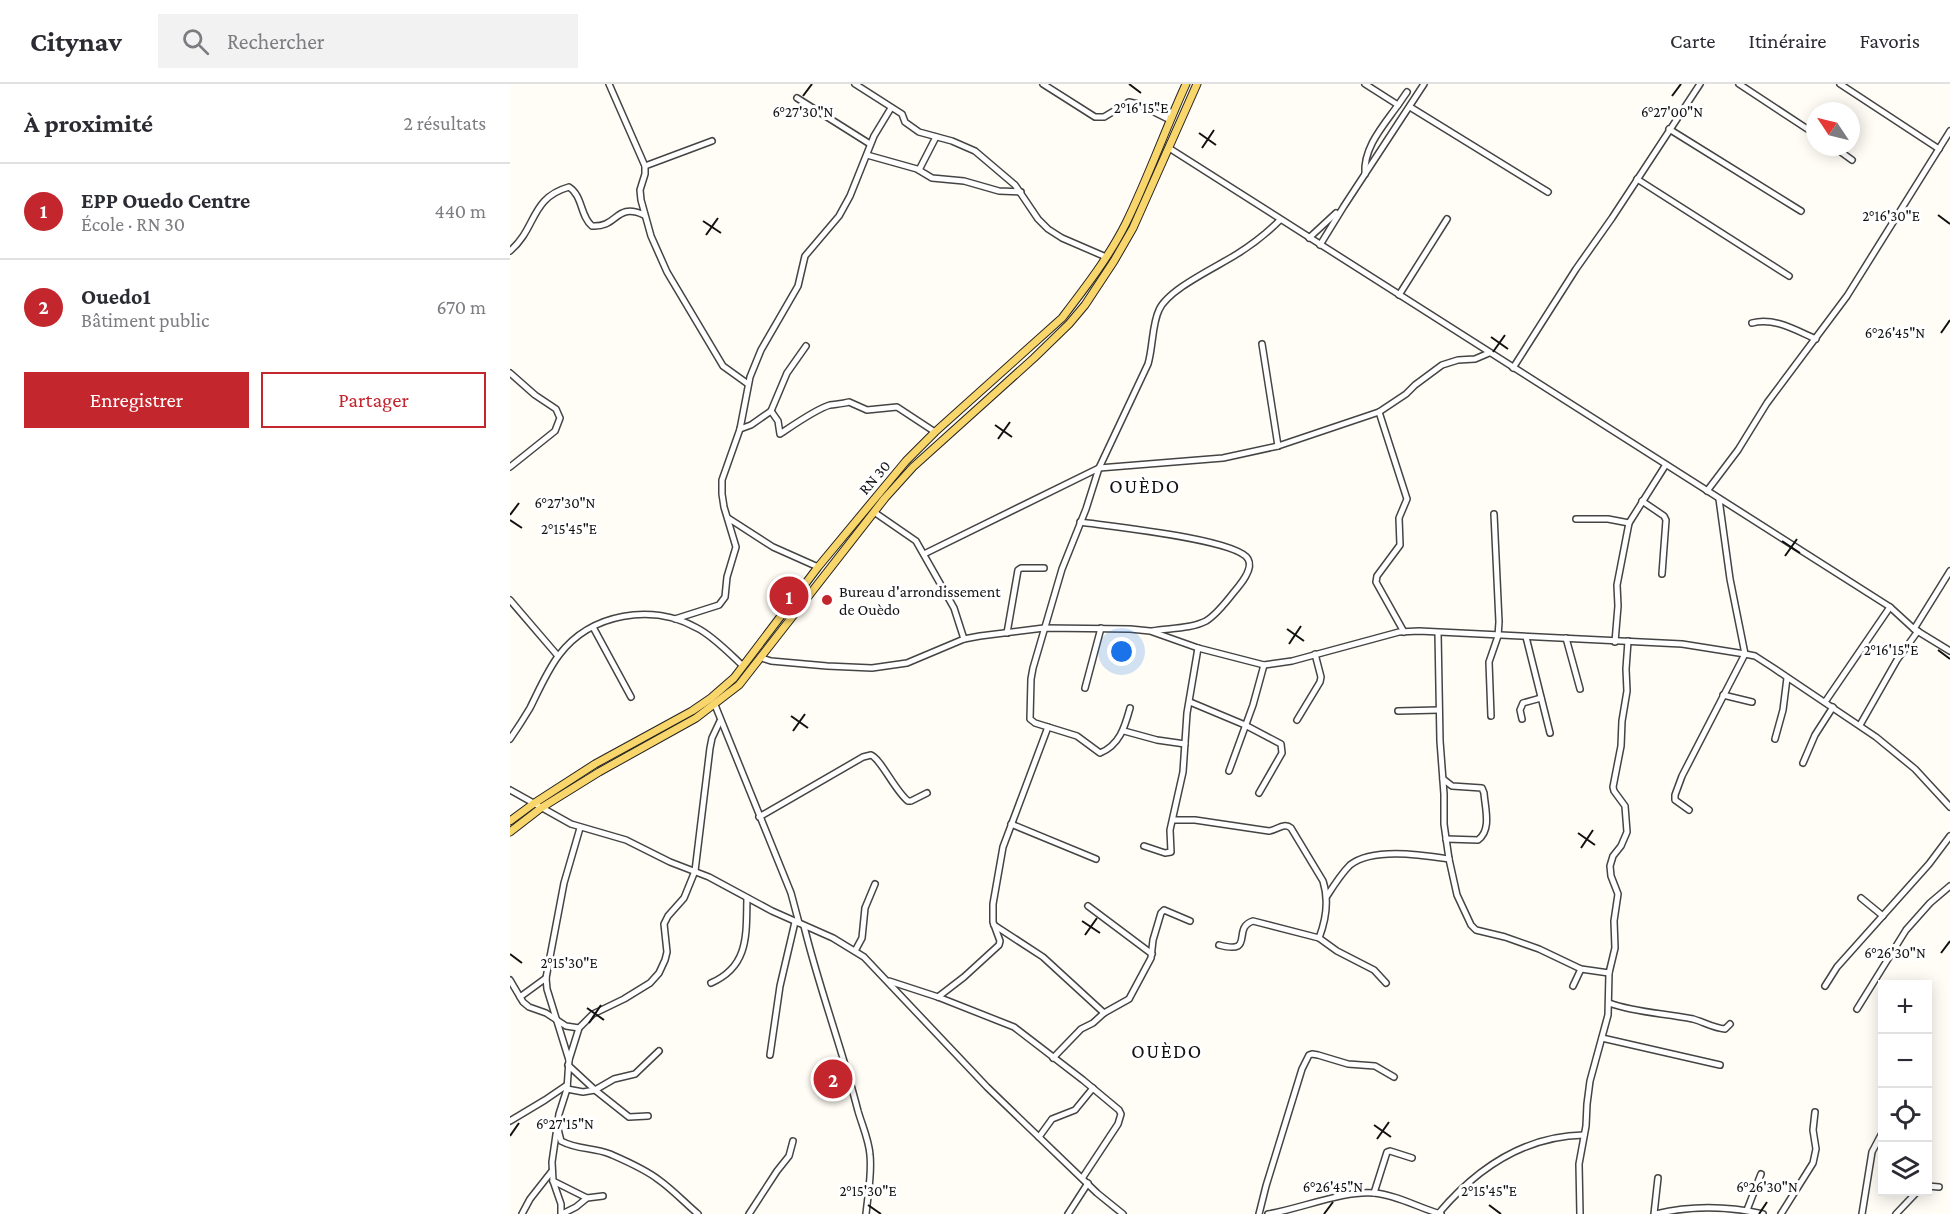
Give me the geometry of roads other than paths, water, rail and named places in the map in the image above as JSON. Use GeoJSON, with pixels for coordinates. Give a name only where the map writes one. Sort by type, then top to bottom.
{"type":"FeatureCollection","features":[{"type":"Feature","properties":{"kind":"main road","name":"RN 30"},"geometry":{"type":"LineString","coordinates":[[510,821],[595,764],[692,711],[734,678],[818,567],[906,461],[1062,318],[1106,257],[1125,224],[1186,84]]}},
{"type":"Feature","properties":{"kind":"main road","name":"RN 30"},"geometry":{"type":"LineString","coordinates":[[510,832],[599,771],[696,718],[740,685],[874,512],[913,468],[1069,324],[1095,291],[1133,228],[1197,84]]}},
{"type":"Feature","properties":{"kind":"street"},"geometry":{"type":"LineString","coordinates":[[609,84],[645,166],[640,195],[651,236],[667,272],[714,353],[730,372],[748,384]]}},
{"type":"Feature","properties":{"kind":"street"},"geometry":{"type":"LineString","coordinates":[[855,84],[902,114],[905,122],[917,131],[952,141],[975,151],[1021,192],[1038,219],[1048,229],[1062,238],[1106,257]]}},
{"type":"Feature","properties":{"kind":"street"},"geometry":{"type":"LineString","coordinates":[[1043,84],[1095,117],[1104,117],[1123,104],[1134,102],[1170,120]]}},
{"type":"Feature","properties":{"kind":"street"},"geometry":{"type":"LineString","coordinates":[[1365,84],[1398,105]]}},
{"type":"Feature","properties":{"kind":"street"},"geometry":{"type":"LineString","coordinates":[[1320,245],[1424,84]]}},
{"type":"Feature","properties":{"kind":"street"},"geometry":{"type":"LineString","coordinates":[[1513,368],[1576,269],[1700,84]]}},
{"type":"Feature","properties":{"kind":"street"},"geometry":{"type":"LineString","coordinates":[[1739,84],[1806,129]]}},
{"type":"Feature","properties":{"kind":"street"},"geometry":{"type":"LineString","coordinates":[[1840,84],[1939,149]]}},
{"type":"Feature","properties":{"kind":"street"},"geometry":{"type":"LineString","coordinates":[[1365,176],[1364,165],[1367,151],[1407,92]]}},
{"type":"Feature","properties":{"kind":"street"},"geometry":{"type":"LineString","coordinates":[[797,98],[870,144]]}},
{"type":"Feature","properties":{"kind":"street"},"geometry":{"type":"LineString","coordinates":[[1410,107],[1548,192]]}},
{"type":"Feature","properties":{"kind":"street"},"geometry":{"type":"LineString","coordinates":[[675,619],[719,605],[723,601],[736,547],[722,494],[722,480],[740,429],[748,384],[761,350],[798,286],[805,256],[839,216],[850,196],[870,144],[891,108]]}},
{"type":"Feature","properties":{"kind":"street"},"geometry":{"type":"LineString","coordinates":[[1669,129],[1801,211]]}},
{"type":"Feature","properties":{"kind":"street"},"geometry":{"type":"LineString","coordinates":[[1707,491],[1738,450],[1767,403],[1847,296],[1950,131]]}},
{"type":"Feature","properties":{"kind":"street"},"geometry":{"type":"LineString","coordinates":[[919,170],[936,137]]}},
{"type":"Feature","properties":{"kind":"street"},"geometry":{"type":"LineString","coordinates":[[645,166],[712,141]]}},
{"type":"Feature","properties":{"kind":"street"},"geometry":{"type":"LineString","coordinates":[[1169,148],[1890,608],[1916,630],[1950,651]]}},
{"type":"Feature","properties":{"kind":"street"},"geometry":{"type":"LineString","coordinates":[[867,155],[919,170],[936,179],[964,181],[1007,192],[1021,192]]}},
{"type":"Feature","properties":{"kind":"street"},"geometry":{"type":"LineString","coordinates":[[1846,156],[1852,160]]}},
{"type":"Feature","properties":{"kind":"street"},"geometry":{"type":"LineString","coordinates":[[1637,179],[1789,276]]}},
{"type":"Feature","properties":{"kind":"street"},"geometry":{"type":"LineString","coordinates":[[510,251],[526,232],[537,210],[548,196],[569,187],[577,194],[588,222],[592,226],[602,226],[620,213],[631,210],[645,215]]}},
{"type":"Feature","properties":{"kind":"street"},"geometry":{"type":"LineString","coordinates":[[1309,238],[1344,206]]}},
{"type":"Feature","properties":{"kind":"street"},"geometry":{"type":"LineString","coordinates":[[1399,295],[1447,219]]}},
{"type":"Feature","properties":{"kind":"street"},"geometry":{"type":"LineString","coordinates":[[1130,708],[1124,731],[1107,750],[1100,753],[1081,738],[1032,722],[1029,708],[1031,679],[1044,627],[1062,569],[1100,468],[1148,364],[1156,317],[1162,304],[1183,286],[1263,237],[1280,220]]}},
{"type":"Feature","properties":{"kind":"street"},"geometry":{"type":"LineString","coordinates":[[1752,323],[1762,320],[1772,321],[1816,339]]}},
{"type":"Feature","properties":{"kind":"street"},"geometry":{"type":"LineString","coordinates":[[1262,344],[1278,446]]}},
{"type":"Feature","properties":{"kind":"street"},"geometry":{"type":"LineString","coordinates":[[740,429],[751,425],[771,411],[787,373],[806,346]]}},
{"type":"Feature","properties":{"kind":"street"},"geometry":{"type":"LineString","coordinates":[[924,554],[1100,468],[1223,458],[1278,446],[1379,412],[1442,365],[1458,360],[1475,359],[1489,353]]}},
{"type":"Feature","properties":{"kind":"street"},"geometry":{"type":"LineString","coordinates":[[510,374],[556,409],[560,418],[555,431],[510,468]]}},
{"type":"Feature","properties":{"kind":"street"},"geometry":{"type":"LineString","coordinates":[[771,411],[778,421],[780,434],[829,405],[849,402],[867,410],[897,407],[935,432]]}},
{"type":"Feature","properties":{"kind":"street"},"geometry":{"type":"LineString","coordinates":[[1379,412],[1407,499],[1399,518],[1400,544],[1377,576],[1376,582],[1404,632]]}},
{"type":"Feature","properties":{"kind":"street"},"geometry":{"type":"LineString","coordinates":[[1615,642],[1617,585],[1629,523],[1665,466]]}},
{"type":"Feature","properties":{"kind":"street"},"geometry":{"type":"LineString","coordinates":[[1689,810],[1675,800],[1675,795],[1701,736],[1745,654],[1730,579],[1719,499]]}},
{"type":"Feature","properties":{"kind":"street"},"geometry":{"type":"LineString","coordinates":[[1642,501],[1664,516],[1666,520],[1662,574]]}},
{"type":"Feature","properties":{"kind":"street"},"geometry":{"type":"LineString","coordinates":[[874,512],[916,541],[954,608],[964,639]]}},
{"type":"Feature","properties":{"kind":"street"},"geometry":{"type":"LineString","coordinates":[[1491,716],[1489,662],[1498,636],[1499,622],[1494,514]]}},
{"type":"Feature","properties":{"kind":"street"},"geometry":{"type":"LineString","coordinates":[[728,518],[774,547],[818,567]]}},
{"type":"Feature","properties":{"kind":"street"},"geometry":{"type":"LineString","coordinates":[[1576,519],[1608,519],[1629,523]]}},
{"type":"Feature","properties":{"kind":"street"},"geometry":{"type":"LineString","coordinates":[[1080,522],[1196,538],[1238,552],[1248,559],[1250,564],[1240,584],[1205,621],[1150,631]]}},
{"type":"Feature","properties":{"kind":"street"},"geometry":{"type":"LineString","coordinates":[[1006,633],[1018,570],[1044,568]]}},
{"type":"Feature","properties":{"kind":"street"},"geometry":{"type":"LineString","coordinates":[[1860,725],[1950,571]]}},
{"type":"Feature","properties":{"kind":"street"},"geometry":{"type":"LineString","coordinates":[[510,600],[558,656]]}},
{"type":"Feature","properties":{"kind":"street"},"geometry":{"type":"LineString","coordinates":[[1825,702],[1890,608]]}},
{"type":"Feature","properties":{"kind":"street"},"geometry":{"type":"LineString","coordinates":[[510,739],[558,656],[565,648],[593,627],[617,617],[642,614],[685,622],[703,631],[744,666]]}},
{"type":"Feature","properties":{"kind":"street"},"geometry":{"type":"LineString","coordinates":[[593,627],[631,697]]}},
{"type":"Feature","properties":{"kind":"street"},"geometry":{"type":"LineString","coordinates":[[762,658],[771,661],[872,668],[907,663],[964,639],[1044,627],[1130,628],[1150,631],[1198,648],[1264,665],[1292,661],[1404,632],[1682,644],[1755,656],[1860,725],[1915,769],[1950,807]]}},
{"type":"Feature","properties":{"kind":"street"},"geometry":{"type":"LineString","coordinates":[[1085,688],[1101,628]]}},
{"type":"Feature","properties":{"kind":"street"},"geometry":{"type":"LineString","coordinates":[[1438,633],[1444,824],[1457,895],[1471,925],[1476,930],[1539,949],[1581,969],[1609,973]]}},
{"type":"Feature","properties":{"kind":"street"},"geometry":{"type":"LineString","coordinates":[[1526,637],[1550,733]]}},
{"type":"Feature","properties":{"kind":"street"},"geometry":{"type":"LineString","coordinates":[[1566,638],[1580,689]]}},
{"type":"Feature","properties":{"kind":"street"},"geometry":{"type":"LineString","coordinates":[[1580,1214],[1579,1164],[1590,1082],[1609,1003],[1609,973],[1615,948],[1614,921],[1618,894],[1611,876],[1611,866],[1627,832],[1624,806],[1613,787],[1621,746],[1627,691],[1628,641]]}},
{"type":"Feature","properties":{"kind":"street"},"geometry":{"type":"LineString","coordinates":[[1144,846],[1169,853],[1172,848],[1170,830],[1183,772],[1187,713],[1198,648]]}},
{"type":"Feature","properties":{"kind":"street"},"geometry":{"type":"LineString","coordinates":[[1298,720],[1320,682],[1321,677],[1315,654]]}},
{"type":"Feature","properties":{"kind":"street"},"geometry":{"type":"LineString","coordinates":[[1229,771],[1264,665]]}},
{"type":"Feature","properties":{"kind":"street"},"geometry":{"type":"LineString","coordinates":[[1775,739],[1783,710],[1787,678]]}},
{"type":"Feature","properties":{"kind":"street"},"geometry":{"type":"LineString","coordinates":[[1723,695],[1752,702]]}},
{"type":"Feature","properties":{"kind":"street"},"geometry":{"type":"LineString","coordinates":[[1522,719],[1520,706],[1530,700],[1541,698]]}},
{"type":"Feature","properties":{"kind":"street"},"geometry":{"type":"LineString","coordinates":[[1190,702],[1245,724],[1281,744],[1282,753],[1259,793]]}},
{"type":"Feature","properties":{"kind":"street"},"geometry":{"type":"LineString","coordinates":[[715,705],[791,893],[799,924],[835,1028],[869,1145],[870,1175],[866,1214]]}},
{"type":"Feature","properties":{"kind":"street"},"geometry":{"type":"LineString","coordinates":[[1803,763],[1815,735],[1833,707]]}},
{"type":"Feature","properties":{"kind":"street"},"geometry":{"type":"LineString","coordinates":[[1398,711],[1439,710]]}},
{"type":"Feature","properties":{"kind":"street"},"geometry":{"type":"LineString","coordinates":[[603,1196],[587,1198],[576,1207],[561,1214],[561,1204],[552,1171],[554,1145],[559,1114],[567,1087],[569,1062],[579,1028],[593,1014],[650,983],[665,960],[667,952],[664,924],[684,898],[695,871],[710,748],[720,721]]}},
{"type":"Feature","properties":{"kind":"street"},"geometry":{"type":"LineString","coordinates":[[938,997],[999,945],[1000,941],[994,925],[993,897],[1003,847],[1035,765],[1047,727]]}},
{"type":"Feature","properties":{"kind":"street"},"geometry":{"type":"LineString","coordinates":[[1124,731],[1156,740],[1185,744]]}},
{"type":"Feature","properties":{"kind":"street"},"geometry":{"type":"LineString","coordinates":[[759,817],[863,757],[871,755],[879,759],[905,799],[911,801],[927,794]]}},
{"type":"Feature","properties":{"kind":"street"},"geometry":{"type":"LineString","coordinates":[[1443,779],[1452,786],[1482,788],[1487,828],[1485,834],[1478,840],[1446,839]]}},
{"type":"Feature","properties":{"kind":"street"},"geometry":{"type":"LineString","coordinates":[[510,790],[580,828],[626,840],[670,862],[725,885],[855,951],[877,969],[979,1079],[1122,1214]]}},
{"type":"Feature","properties":{"kind":"street"},"geometry":{"type":"LineString","coordinates":[[1173,820],[1196,820],[1269,831],[1287,825],[1291,828],[1320,875],[1327,896],[1323,929],[1319,938]]}},
{"type":"Feature","properties":{"kind":"street"},"geometry":{"type":"LineString","coordinates":[[1011,824],[1096,859]]}},
{"type":"Feature","properties":{"kind":"street"},"geometry":{"type":"LineString","coordinates":[[580,828],[564,883],[546,978],[547,989],[569,1062],[595,1090],[629,1117],[648,1116]]}},
{"type":"Feature","properties":{"kind":"street"},"geometry":{"type":"LineString","coordinates":[[1825,986],[1837,967],[1929,864],[1950,836]]}},
{"type":"Feature","properties":{"kind":"street"},"geometry":{"type":"LineString","coordinates":[[1327,896],[1343,873],[1352,864],[1365,858],[1407,854],[1449,859]]}},
{"type":"Feature","properties":{"kind":"street"},"geometry":{"type":"LineString","coordinates":[[855,951],[862,938],[866,908],[875,884]]}},
{"type":"Feature","properties":{"kind":"street"},"geometry":{"type":"LineString","coordinates":[[1857,1009],[1906,930],[1930,903],[1950,886]]}},
{"type":"Feature","properties":{"kind":"street"},"geometry":{"type":"LineString","coordinates":[[711,983],[721,978],[732,967],[743,951],[747,898]]}},
{"type":"Feature","properties":{"kind":"street"},"geometry":{"type":"LineString","coordinates":[[1861,898],[1883,916]]}},
{"type":"Feature","properties":{"kind":"street"},"geometry":{"type":"LineString","coordinates":[[1088,906],[1152,954]]}},
{"type":"Feature","properties":{"kind":"street"},"geometry":{"type":"LineString","coordinates":[[1053,1058],[1073,1035],[1094,1023],[1104,1013],[1130,999],[1152,954],[1153,940],[1164,910],[1190,921]]}},
{"type":"Feature","properties":{"kind":"street"},"geometry":{"type":"LineString","coordinates":[[1219,945],[1237,948],[1245,927],[1253,921],[1319,938],[1337,951],[1374,970],[1386,983]]}},
{"type":"Feature","properties":{"kind":"street"},"geometry":{"type":"LineString","coordinates":[[770,1055],[780,986],[799,924]]}},
{"type":"Feature","properties":{"kind":"street"},"geometry":{"type":"LineString","coordinates":[[994,925],[1043,957],[1104,1013]]}},
{"type":"Feature","properties":{"kind":"street"},"geometry":{"type":"LineString","coordinates":[[1573,986],[1581,969]]}},
{"type":"Feature","properties":{"kind":"street"},"geometry":{"type":"LineString","coordinates":[[520,997],[546,978]]}},
{"type":"Feature","properties":{"kind":"street"},"geometry":{"type":"LineString","coordinates":[[510,980],[513,991],[529,1006],[546,1012],[566,1026],[579,1028]]}},
{"type":"Feature","properties":{"kind":"street"},"geometry":{"type":"LineString","coordinates":[[887,981],[938,997],[1014,1028],[1119,1110],[1120,1120],[1083,1177]]}},
{"type":"Feature","properties":{"kind":"street"},"geometry":{"type":"LineString","coordinates":[[1609,1003],[1694,1020],[1720,1029],[1725,1029],[1730,1024]]}},
{"type":"Feature","properties":{"kind":"street"},"geometry":{"type":"LineString","coordinates":[[1602,1038],[1720,1065]]}},
{"type":"Feature","properties":{"kind":"street"},"geometry":{"type":"LineString","coordinates":[[510,1121],[567,1087],[584,1092],[595,1090],[614,1079],[635,1074],[659,1052]]}},
{"type":"Feature","properties":{"kind":"street"},"geometry":{"type":"LineString","coordinates":[[1259,1214],[1302,1069],[1309,1055],[1318,1055],[1348,1064],[1375,1066],[1394,1077]]}},
{"type":"Feature","properties":{"kind":"street"},"geometry":{"type":"LineString","coordinates":[[1039,1137],[1052,1119],[1076,1110],[1093,1089]]}},
{"type":"Feature","properties":{"kind":"street"},"geometry":{"type":"LineString","coordinates":[[1781,1214],[1813,1163],[1816,1149],[1812,1130],[1815,1112]]}},
{"type":"Feature","properties":{"kind":"street"},"geometry":{"type":"LineString","coordinates":[[558,1128],[561,1141]]}},
{"type":"Feature","properties":{"kind":"street"},"geometry":{"type":"LineString","coordinates":[[1268,1214],[1290,1211],[1348,1195],[1374,1193],[1439,1214],[1460,1191],[1499,1158],[1550,1138],[1584,1135]]}},
{"type":"Feature","properties":{"kind":"street"},"geometry":{"type":"LineString","coordinates":[[554,1145],[561,1141]]}},
{"type":"Feature","properties":{"kind":"street"},"geometry":{"type":"LineString","coordinates":[[561,1141],[580,1149],[593,1149],[607,1153],[643,1170],[660,1181],[698,1214]]}},
{"type":"Feature","properties":{"kind":"street"},"geometry":{"type":"LineString","coordinates":[[750,1214],[789,1156],[793,1141]]}},
{"type":"Feature","properties":{"kind":"street"},"geometry":{"type":"LineString","coordinates":[[1862,1214],[1872,1152],[1878,1141]]}},
{"type":"Feature","properties":{"kind":"street"},"geometry":{"type":"LineString","coordinates":[[1374,1193],[1388,1152],[1412,1158]]}},
{"type":"Feature","properties":{"kind":"street"},"geometry":{"type":"LineString","coordinates":[[522,1214],[530,1199],[552,1171]]}},
{"type":"Feature","properties":{"kind":"street"},"geometry":{"type":"LineString","coordinates":[[1747,1210],[1761,1174]]}},
{"type":"Feature","properties":{"kind":"street"},"geometry":{"type":"LineString","coordinates":[[1658,1178],[1655,1214],[1708,1206],[1763,1214]]}},
{"type":"Feature","properties":{"kind":"street"},"geometry":{"type":"LineString","coordinates":[[553,1181],[587,1198]]}},
{"type":"Feature","properties":{"kind":"street"},"geometry":{"type":"LineString","coordinates":[[1068,1214],[1088,1183]]}},
{"type":"Feature","properties":{"kind":"street"},"geometry":{"type":"LineString","coordinates":[[1932,1186],[1939,1187]]}},
{"type":"Feature","properties":{"kind":"street"},"geometry":{"type":"LineString","coordinates":[[1896,1214],[1912,1196]]}},
{"type":"Feature","properties":{"kind":"street"},"geometry":{"type":"LineString","coordinates":[[684,1202],[687,1214]]}},
{"type":"Feature","properties":{"kind":"place","name":"EPP Ouedo Centre"},"geometry":{"type":"Point","coordinates":[789,596]}},
{"type":"Feature","properties":{"kind":"place","name":"Bureau d'arrondissement de Ouèdo"},"geometry":{"type":"Point","coordinates":[827,600]}},
{"type":"Feature","properties":{"kind":"place","name":"Ouedo1"},"geometry":{"type":"Point","coordinates":[833,1079]}},
{"type":"Feature","properties":{"kind":"district","name":"OUÈDO"},"geometry":{"type":"Point","coordinates":[1145,486]}},
{"type":"Feature","properties":{"kind":"district","name":"OUÈDO"},"geometry":{"type":"Point","coordinates":[1167,1051]}}]}
